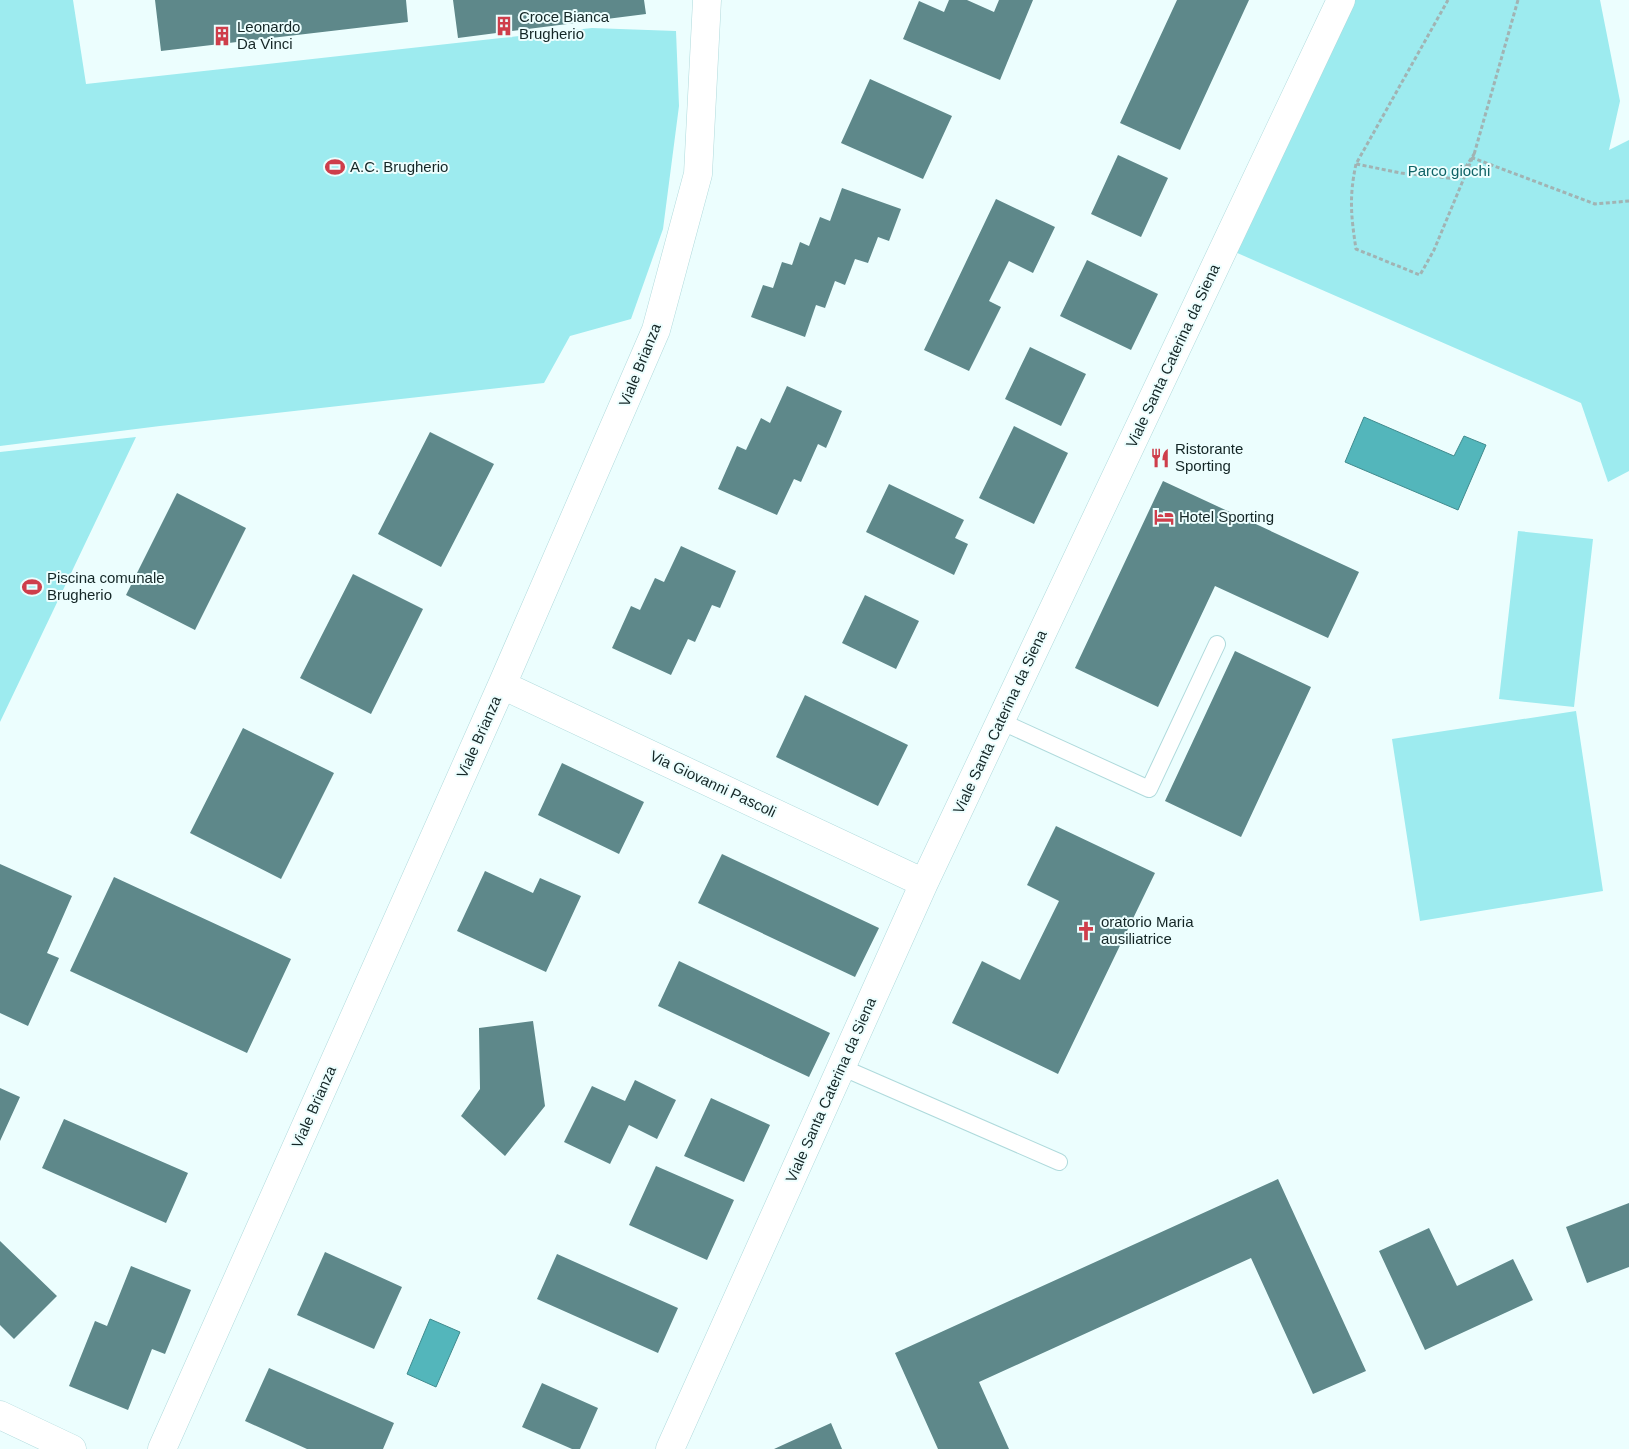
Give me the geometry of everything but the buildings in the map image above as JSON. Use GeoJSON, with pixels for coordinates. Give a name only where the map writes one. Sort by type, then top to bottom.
{"type":"FeatureCollection","features":[{"type":"Feature","properties":{"kind":"street","name":"Viale Brianza"},"geometry":{"type":"LineString","coordinates":[[162,1449],[502,685],[656,330],[698,174],[707,0]]}},
{"type":"Feature","properties":{"kind":"street","name":"Viale Santa Caterina da Siena"},"geometry":{"type":"LineString","coordinates":[[670,1449],[924,883],[1341,0]]}},
{"type":"Feature","properties":{"kind":"street","name":"Via Giovanni Pascoli"},"geometry":{"type":"LineString","coordinates":[[502,685],[924,883]]}},
{"type":"Feature","properties":{"kind":"street"},"geometry":{"type":"LineString","coordinates":[[0,1415],[72,1449]]}},
{"type":"Feature","properties":{"kind":"lane"},"geometry":{"type":"LineString","coordinates":[[1000,721],[1149,789],[1217,644]]}},
{"type":"Feature","properties":{"kind":"lane"},"geometry":{"type":"LineString","coordinates":[[842,1067],[1059,1162]]}},
{"type":"Feature","properties":{"kind":"path"},"geometry":{"type":"LineString","coordinates":[[1448,0],[1356,164],[1351,188],[1351,215],[1356,249],[1420,275],[1434,250],[1474,154],[1518,0]]}},
{"type":"Feature","properties":{"kind":"path"},"geometry":{"type":"LineString","coordinates":[[1356,164],[1401,173],[1458,179],[1474,154]]}},
{"type":"Feature","properties":{"kind":"path"},"geometry":{"type":"LineString","coordinates":[[1474,154],[1473,158],[1595,204],[1629,201]]}},
{"type":"Feature","properties":{"kind":"green space","name":"A.C. Brugherio"},"geometry":{"type":"Polygon","coordinates":[[[0,0],[73,0],[86,84],[592,28],[676,31],[679,106],[663,229],[631,319],[570,336],[544,383],[0,446],[0,0]]]}},
{"type":"Feature","properties":{"kind":"green space","name":"Parco giochi"},"geometry":{"type":"Polygon","coordinates":[[[1352,0],[1600,0],[1620,101],[1609,150],[1629,140],[1629,471],[1608,482],[1581,403],[1235,252],[1352,0]]]}},
{"type":"Feature","properties":{"kind":"green space","name":"Piscina comunale Brugherio"},"geometry":{"type":"Polygon","coordinates":[[[136,437],[0,722],[0,452],[136,437]]]}},
{"type":"Feature","properties":{"kind":"green space"},"geometry":{"type":"Polygon","coordinates":[[[1518,531],[1593,539],[1574,707],[1499,699],[1518,531]]]}},
{"type":"Feature","properties":{"kind":"green space"},"geometry":{"type":"Polygon","coordinates":[[[1576,711],[1603,891],[1420,921],[1392,739],[1576,711]]]}},
{"type":"Feature","properties":{"kind":"shaded area"},"geometry":{"type":"Polygon","coordinates":[[[1364,417],[1454,456],[1464,436],[1486,445],[1458,510],[1345,462],[1364,417]]]}},
{"type":"Feature","properties":{"kind":"shaded area"},"geometry":{"type":"Polygon","coordinates":[[[430,1319],[460,1332],[436,1387],[407,1374],[430,1319]]]}},
{"type":"Feature","properties":{"kind":"place","name":"Croce Bianca Brugherio"},"geometry":{"type":"Point","coordinates":[504,26]}},
{"type":"Feature","properties":{"kind":"place","name":"Leonardo Da Vinci"},"geometry":{"type":"Point","coordinates":[222,36]}},
{"type":"Feature","properties":{"kind":"place","name":"A.C. Brugherio"},"geometry":{"type":"Point","coordinates":[335,167]}},
{"type":"Feature","properties":{"kind":"place","name":"Ristorante Sporting"},"geometry":{"type":"Point","coordinates":[1160,458]}},
{"type":"Feature","properties":{"kind":"place","name":"Hotel Sporting"},"geometry":{"type":"Point","coordinates":[1164,517]}},
{"type":"Feature","properties":{"kind":"place","name":"Piscina comunale Brugherio"},"geometry":{"type":"Point","coordinates":[32,587]}},
{"type":"Feature","properties":{"kind":"place","name":"oratorio Maria ausiliatrice"},"geometry":{"type":"Point","coordinates":[1086,931]}}]}
